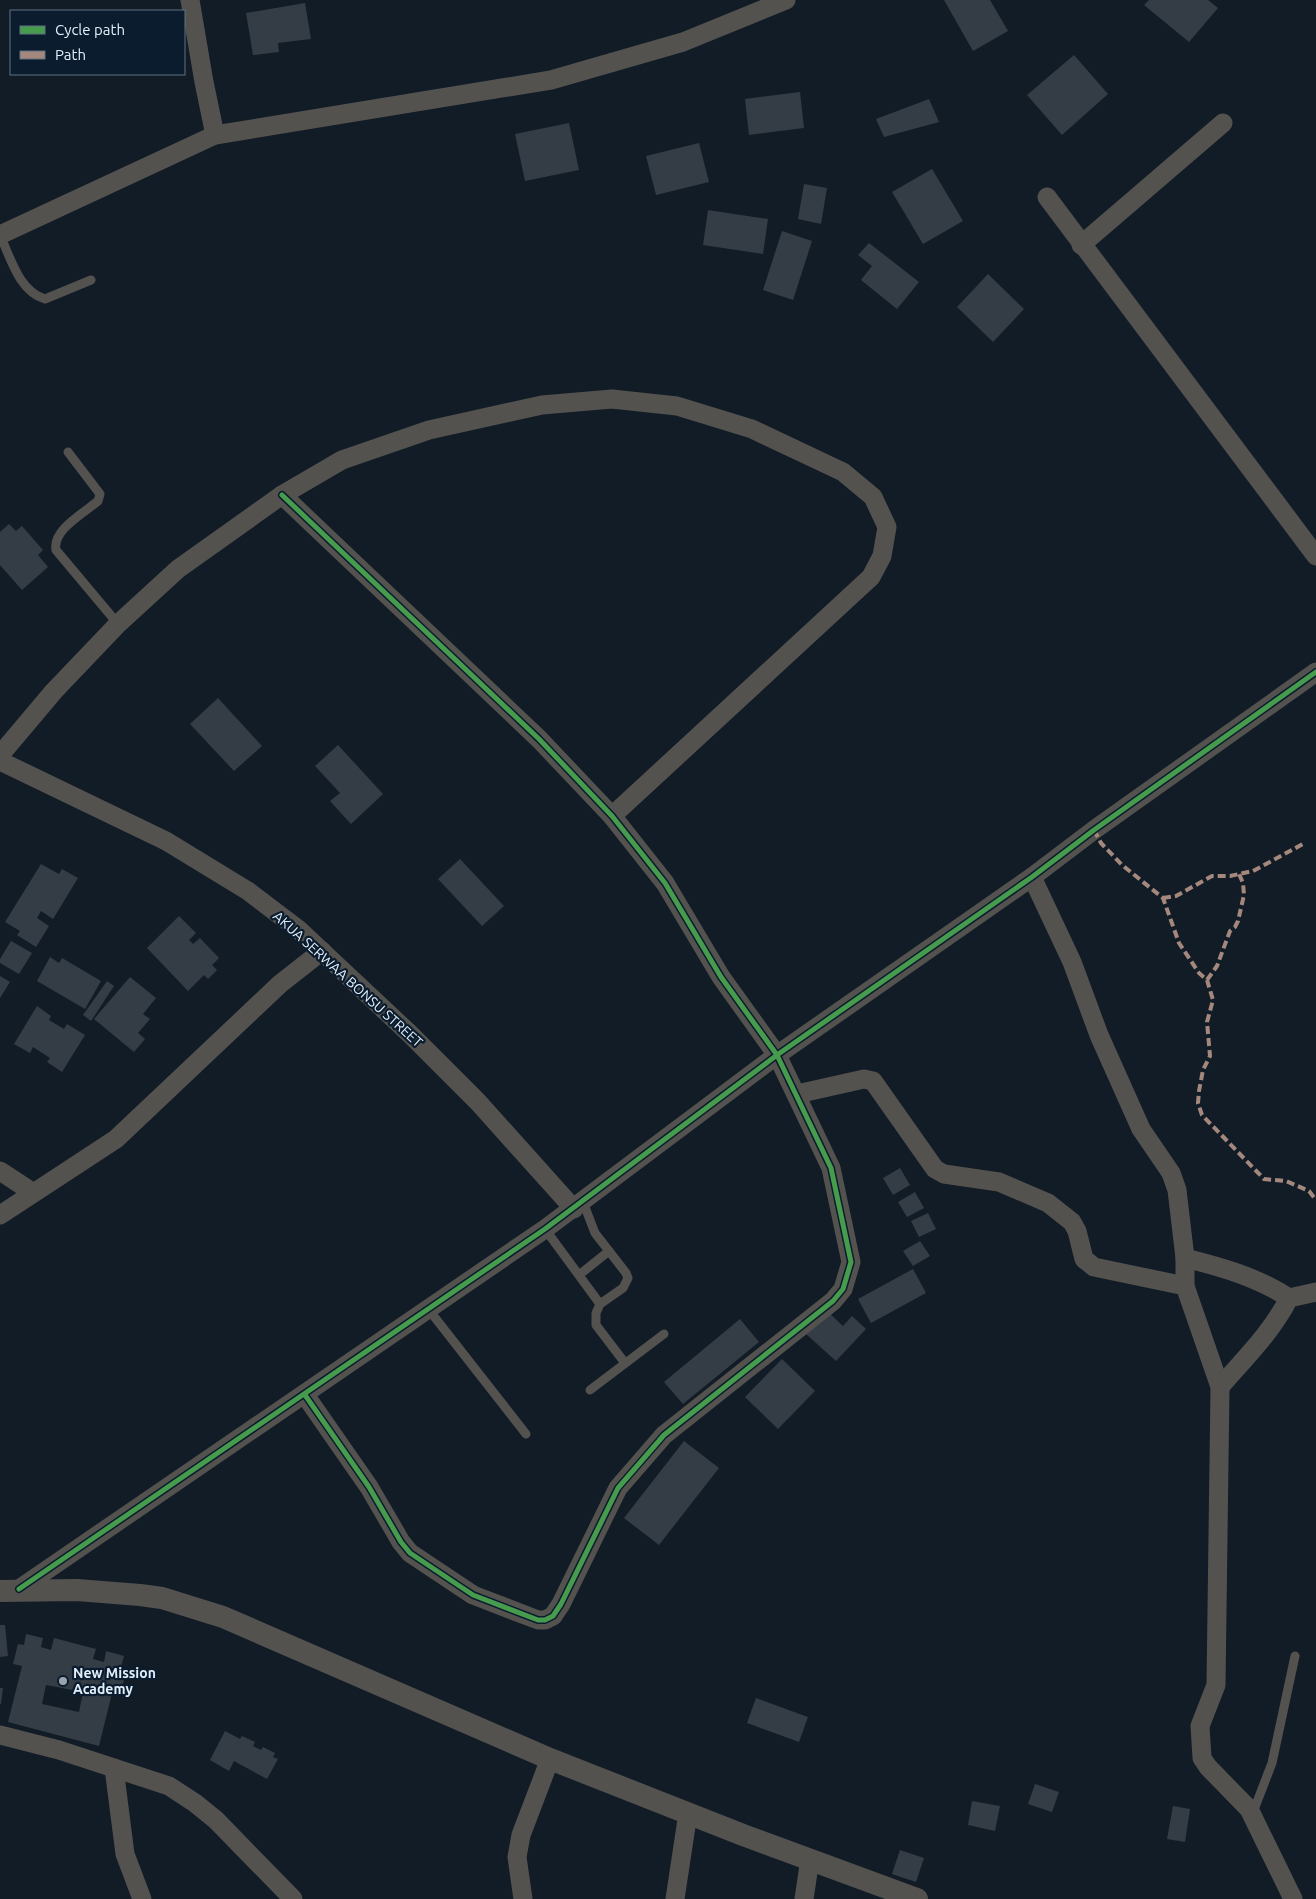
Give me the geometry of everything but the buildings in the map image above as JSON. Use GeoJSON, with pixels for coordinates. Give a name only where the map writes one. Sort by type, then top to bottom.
{"type":"FeatureCollection","features":[{"type":"Feature","properties":{"kind":"street"},"geometry":{"type":"LineString","coordinates":[[190,0],[215,135]]}},
{"type":"Feature","properties":{"kind":"street"},"geometry":{"type":"LineString","coordinates":[[0,235],[215,135],[551,80],[683,42],[786,0]]}},
{"type":"Feature","properties":{"kind":"street"},"geometry":{"type":"LineString","coordinates":[[1082,244],[1223,123]]}},
{"type":"Feature","properties":{"kind":"street"},"geometry":{"type":"LineString","coordinates":[[1047,197],[1316,556]]}},
{"type":"Feature","properties":{"kind":"street"},"geometry":{"type":"LineString","coordinates":[[0,755],[54,691],[118,624],[178,569],[282,495],[342,460],[429,430],[542,405],[612,399],[677,406],[752,429],[843,472],[873,497],[887,527],[882,556],[871,577],[612,816]]}},
{"type":"Feature","properties":{"kind":"street"},"geometry":{"type":"LineString","coordinates":[[282,495],[475,677],[612,816],[665,883],[721,977],[777,1055],[797,1094],[831,1168],[851,1262],[842,1289],[833,1301],[664,1435],[628,1475],[618,1488],[561,1604],[553,1616],[545,1620],[538,1620],[473,1595],[410,1553],[401,1542],[391,1520],[305,1395]]}},
{"type":"Feature","properties":{"kind":"street"},"geometry":{"type":"LineString","coordinates":[[10,1590],[305,1395],[579,1206],[777,1055],[1032,877],[1094,830],[1316,672]]}},
{"type":"Feature","properties":{"kind":"street","name":"AKUA SERWAA BONSU STREET"},"geometry":{"type":"LineString","coordinates":[[0,761],[166,841],[248,891],[298,929],[478,1102],[579,1206]]}},
{"type":"Feature","properties":{"kind":"street"},"geometry":{"type":"LineString","coordinates":[[1032,877],[1072,962],[1099,1035],[1141,1129],[1171,1173],[1177,1190],[1185,1258],[1185,1286],[1220,1387],[1216,1685],[1200,1726],[1202,1758],[1208,1768],[1245,1804],[1293,1899]]}},
{"type":"Feature","properties":{"kind":"street"},"geometry":{"type":"LineString","coordinates":[[0,1215],[122,1133],[280,984],[322,951]]}},
{"type":"Feature","properties":{"kind":"street"},"geometry":{"type":"LineString","coordinates":[[797,1094],[864,1079],[872,1081],[935,1169],[944,1174],[999,1182],[1048,1203],[1072,1222],[1077,1231],[1084,1259],[1094,1267],[1185,1286]]}},
{"type":"Feature","properties":{"kind":"street"},"geometry":{"type":"LineString","coordinates":[[0,1171],[32,1192]]}},
{"type":"Feature","properties":{"kind":"street"},"geometry":{"type":"LineString","coordinates":[[1185,1258],[1251,1278],[1289,1298],[1316,1292]]}},
{"type":"Feature","properties":{"kind":"street"},"geometry":{"type":"LineString","coordinates":[[1220,1387],[1266,1334],[1280,1315],[1289,1298]]}},
{"type":"Feature","properties":{"kind":"street"},"geometry":{"type":"LineString","coordinates":[[10,1590],[140,1595],[162,1598],[223,1617],[550,1759],[917,1899]]}},
{"type":"Feature","properties":{"kind":"street"},"geometry":{"type":"LineString","coordinates":[[0,1735],[114,1768],[168,1786],[195,1803],[216,1820],[293,1899]]}},
{"type":"Feature","properties":{"kind":"street"},"geometry":{"type":"LineString","coordinates":[[523,1899],[518,1857],[521,1835],[550,1759]]}},
{"type":"Feature","properties":{"kind":"street"},"geometry":{"type":"LineString","coordinates":[[114,1768],[124,1854],[142,1899]]}},
{"type":"Feature","properties":{"kind":"street"},"geometry":{"type":"LineString","coordinates":[[675,1899],[688,1813]]}},
{"type":"Feature","properties":{"kind":"street"},"geometry":{"type":"LineString","coordinates":[[804,1899],[810,1859]]}},
{"type":"Feature","properties":{"kind":"lane"},"geometry":{"type":"LineString","coordinates":[[0,235],[26,289],[35,296],[45,300],[91,280]]}},
{"type":"Feature","properties":{"kind":"lane"},"geometry":{"type":"LineString","coordinates":[[68,452],[100,494],[98,501],[59,534],[54,542],[56,550],[118,624]]}},
{"type":"Feature","properties":{"kind":"lane"},"geometry":{"type":"LineString","coordinates":[[579,1206],[595,1232],[626,1272],[628,1282],[623,1288],[600,1304],[596,1313],[596,1325],[625,1363]]}},
{"type":"Feature","properties":{"kind":"lane"},"geometry":{"type":"LineString","coordinates":[[545,1229],[600,1304]]}},
{"type":"Feature","properties":{"kind":"lane"},"geometry":{"type":"LineString","coordinates":[[579,1275],[609,1251]]}},
{"type":"Feature","properties":{"kind":"lane"},"geometry":{"type":"LineString","coordinates":[[429,1310],[526,1434]]}},
{"type":"Feature","properties":{"kind":"lane"},"geometry":{"type":"LineString","coordinates":[[590,1390],[664,1334]]}},
{"type":"Feature","properties":{"kind":"lane"},"geometry":{"type":"LineString","coordinates":[[1252,1815],[1272,1763],[1295,1656]]}},
{"type":"Feature","properties":{"kind":"marked path"},"geometry":{"type":"LineString","coordinates":[[1094,830],[1101,843],[1122,865],[1163,898],[1179,943],[1199,973],[1207,980],[1213,1000],[1207,1022],[1210,1056],[1203,1070],[1199,1091],[1198,1103],[1202,1115],[1264,1179],[1286,1181],[1309,1191],[1316,1200]]}},
{"type":"Feature","properties":{"kind":"marked path"},"geometry":{"type":"LineString","coordinates":[[1163,898],[1176,896],[1212,876],[1230,876],[1253,871],[1303,844]]}},
{"type":"Feature","properties":{"kind":"marked path"},"geometry":{"type":"LineString","coordinates":[[1207,980],[1217,966],[1230,931],[1238,921],[1244,895],[1243,883],[1239,874]]}},
{"type":"Feature","properties":{"kind":"cycle path"},"geometry":{"type":"LineString","coordinates":[[282,495],[539,739],[612,816],[665,883],[721,977],[777,1055],[831,1168],[851,1262],[843,1289],[833,1301],[664,1435],[618,1488],[561,1604],[553,1616],[545,1620],[538,1620],[473,1595],[410,1553],[401,1542],[369,1487],[305,1395]]}},
{"type":"Feature","properties":{"kind":"cycle path"},"geometry":{"type":"LineString","coordinates":[[19,1589],[545,1229],[777,1055],[1032,877],[1094,830],[1316,672]]}},
{"type":"Feature","properties":{"kind":"place","name":"New Mission Academy"},"geometry":{"type":"Point","coordinates":[63,1681]}}]}
